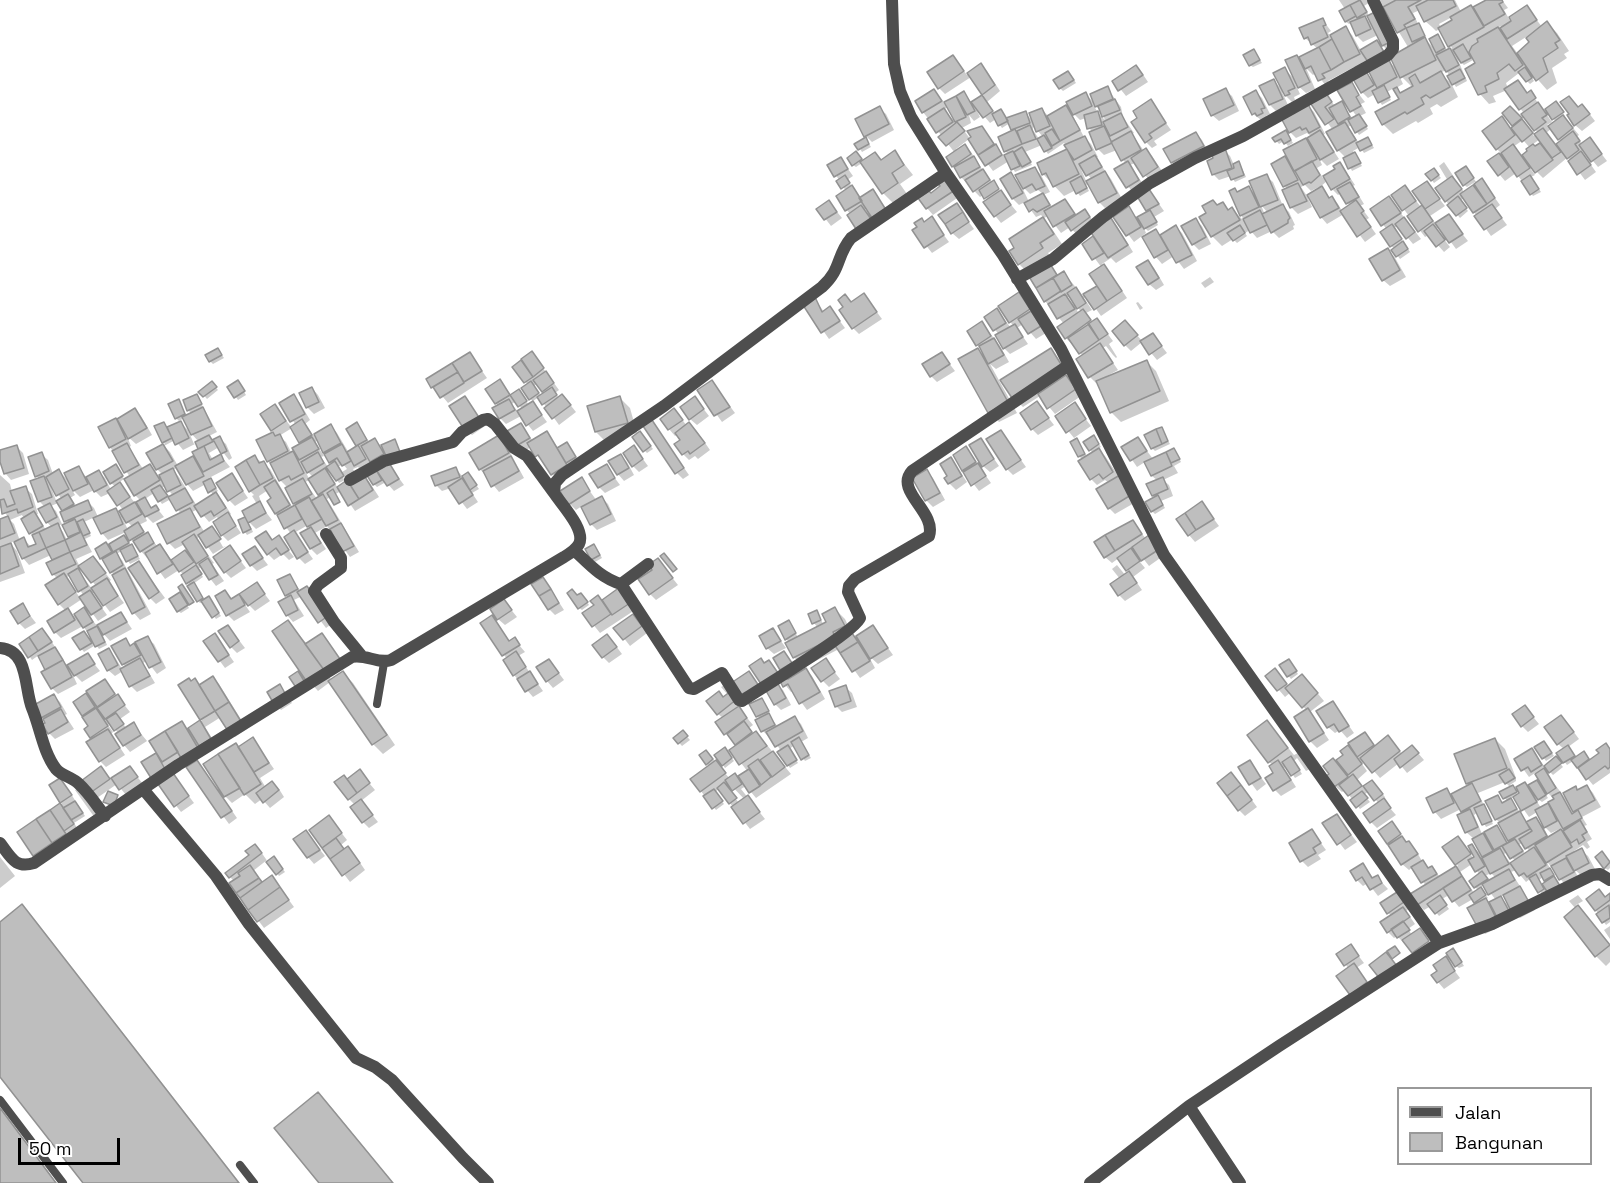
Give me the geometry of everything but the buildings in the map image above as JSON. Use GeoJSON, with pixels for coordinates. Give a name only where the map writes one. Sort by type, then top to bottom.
{"type":"FeatureCollection","features":[{"type":"Feature","properties":{"kind":"street"},"geometry":{"type":"LineString","coordinates":[[892,0],[894,64],[900,91],[911,117],[946,173],[1003,255],[1070,365],[1164,555],[1438,943]]}},
{"type":"Feature","properties":{"kind":"street"},"geometry":{"type":"LineString","coordinates":[[1017,279],[1053,259],[1103,217],[1150,183],[1195,158],[1243,136],[1388,55],[1393,49],[1393,41],[1373,0]]}},
{"type":"Feature","properties":{"kind":"street"},"geometry":{"type":"LineString","coordinates":[[554,493],[555,483],[562,475],[664,406],[822,287],[832,278],[843,247],[850,238],[946,173]]}},
{"type":"Feature","properties":{"kind":"street"},"geometry":{"type":"LineString","coordinates":[[574,550],[594,570],[609,580],[621,584],[689,688],[694,689],[722,674],[739,700],[742,701],[840,638],[855,625],[860,618],[848,592],[851,583],[929,536],[931,524],[907,484],[908,475],[1070,365]]}},
{"type":"Feature","properties":{"kind":"street"},"geometry":{"type":"LineString","coordinates":[[326,534],[341,558],[341,568],[318,585],[314,591],[334,622],[361,655],[384,663],[574,550],[580,544],[579,528],[527,456],[514,448],[495,423],[488,420],[483,420],[462,432],[453,442],[384,461],[350,480]]}},
{"type":"Feature","properties":{"kind":"street"},"geometry":{"type":"LineString","coordinates":[[621,584],[648,564]]}},
{"type":"Feature","properties":{"kind":"street"},"geometry":{"type":"LineString","coordinates":[[0,648],[9,649],[20,660],[30,704],[48,754],[57,770],[81,785],[105,816]]}},
{"type":"Feature","properties":{"kind":"street"},"geometry":{"type":"LineString","coordinates":[[0,843],[17,863],[25,866],[34,863],[143,789],[352,657],[361,655]]}},
{"type":"Feature","properties":{"kind":"street"},"geometry":{"type":"LineString","coordinates":[[143,789],[216,876],[249,924],[356,1058],[375,1067],[392,1080],[488,1183]]}},
{"type":"Feature","properties":{"kind":"street"},"geometry":{"type":"LineString","coordinates":[[1090,1183],[1189,1106],[1438,943],[1492,924],[1592,875],[1600,874],[1610,880]]}},
{"type":"Feature","properties":{"kind":"street"},"geometry":{"type":"LineString","coordinates":[[1189,1106],[1240,1183]]}},
{"type":"Feature","properties":{"kind":"lane"},"geometry":{"type":"LineString","coordinates":[[377,704],[384,663]]}},
{"type":"Feature","properties":{"kind":"lane"},"geometry":{"type":"LineString","coordinates":[[0,1100],[63,1183]]}},
{"type":"Feature","properties":{"kind":"lane"},"geometry":{"type":"LineString","coordinates":[[240,1165],[254,1183]]}}]}
